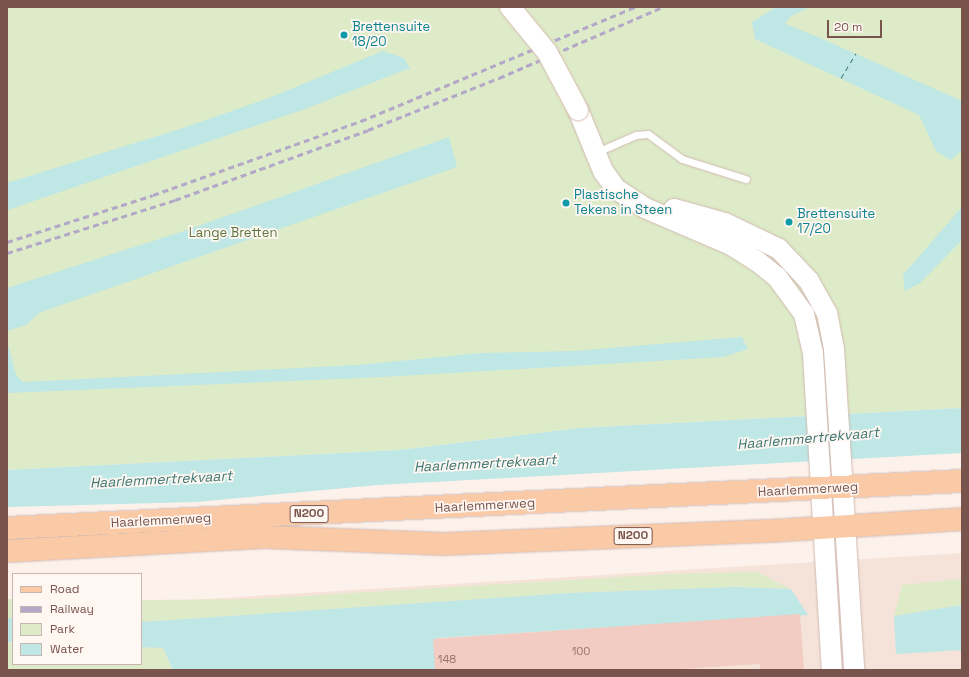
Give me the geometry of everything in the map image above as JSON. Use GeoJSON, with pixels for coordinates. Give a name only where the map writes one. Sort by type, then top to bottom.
{"type":"FeatureCollection","features":[{"type":"Feature","properties":{"kind":"main road","name":"Haarlemmerweg"},"geometry":{"type":"LineString","coordinates":[[7,528],[821,479],[843,478],[962,481]]}},
{"type":"Feature","properties":{"kind":"main road","name":"Haarlemmerweg"},"geometry":{"type":"LineString","coordinates":[[7,551],[264,537],[444,544],[823,528],[962,519]]}},
{"type":"Feature","properties":{"kind":"street"},"geometry":{"type":"LineString","coordinates":[[510,7],[547,52],[578,110],[608,179],[630,200],[668,220],[731,246],[777,277],[798,303],[807,324],[813,353],[832,670]]}},
{"type":"Feature","properties":{"kind":"street"},"geometry":{"type":"LineString","coordinates":[[597,154],[630,184],[666,206],[725,223],[755,235],[779,249],[795,264],[809,281],[827,313],[834,349],[854,670]]}},
{"type":"Feature","properties":{"kind":"lane"},"geometry":{"type":"LineString","coordinates":[[597,154],[636,135],[648,134],[682,159],[695,165],[746,179]]}},
{"type":"Feature","properties":{"kind":"shaded area"},"geometry":{"type":"Polygon","coordinates":[[[962,553],[962,670],[7,670],[7,612],[12,611],[12,665],[142,665],[142,603],[962,553]]]}},
{"type":"Feature","properties":{"kind":"green space","name":"Lange Bretten"},"geometry":{"type":"Polygon","coordinates":[[[7,7],[962,7],[962,408],[580,428],[399,450],[7,470],[7,7]]]}},
{"type":"Feature","properties":{"kind":"green space"},"geometry":{"type":"Polygon","coordinates":[[[757,572],[791,589],[735,587],[569,593],[142,622],[142,600],[253,599],[670,574],[757,572]]]}},
{"type":"Feature","properties":{"kind":"green space"},"geometry":{"type":"Polygon","coordinates":[[[962,579],[962,605],[894,616],[902,585],[962,579]]]}},
{"type":"Feature","properties":{"kind":"green space"},"geometry":{"type":"Polygon","coordinates":[[[7,599],[12,599],[12,618],[7,618],[7,599]]]}},
{"type":"Feature","properties":{"kind":"green space"},"geometry":{"type":"Polygon","coordinates":[[[7,642],[12,643],[12,665],[142,665],[142,647],[163,648],[173,670],[7,670],[7,642]]]}},
{"type":"Feature","properties":{"kind":"water"},"geometry":{"type":"Polygon","coordinates":[[[776,7],[810,7],[791,16],[785,24],[818,37],[962,101],[962,151],[950,160],[936,151],[919,115],[755,39],[752,22],[776,7]]]}},
{"type":"Feature","properties":{"kind":"water"},"geometry":{"type":"Polygon","coordinates":[[[383,51],[404,58],[410,68],[305,109],[7,210],[7,183],[183,128],[269,98],[383,51]]]}},
{"type":"Feature","properties":{"kind":"water"},"geometry":{"type":"Polygon","coordinates":[[[449,137],[457,167],[44,311],[36,315],[28,324],[7,331],[7,288],[184,231],[449,137]]]}},
{"type":"Feature","properties":{"kind":"water"},"geometry":{"type":"Polygon","coordinates":[[[962,207],[962,240],[920,283],[905,291],[903,275],[962,207]]]}},
{"type":"Feature","properties":{"kind":"water"},"geometry":{"type":"Polygon","coordinates":[[[742,337],[748,349],[724,357],[383,377],[7,393],[7,341],[16,375],[23,382],[358,365],[481,353],[574,351],[742,337]]]}},
{"type":"Feature","properties":{"kind":"water","name":"Haarlemmertrekvaart"},"geometry":{"type":"Polygon","coordinates":[[[962,408],[962,453],[378,485],[196,502],[7,507],[7,470],[399,450],[580,428],[962,408]]]}},
{"type":"Feature","properties":{"kind":"water"},"geometry":{"type":"Polygon","coordinates":[[[735,587],[791,589],[808,615],[437,638],[436,670],[173,670],[163,648],[142,647],[142,622],[569,593],[735,587]]]}},
{"type":"Feature","properties":{"kind":"water"},"geometry":{"type":"Polygon","coordinates":[[[962,605],[962,650],[896,654],[894,616],[962,605]]]}},
{"type":"Feature","properties":{"kind":"water"},"geometry":{"type":"Polygon","coordinates":[[[7,618],[12,618],[12,642],[7,642],[7,618]]]}},
{"type":"Feature","properties":{"kind":"building"},"geometry":{"type":"Polygon","coordinates":[[[800,614],[804,670],[760,670],[760,664],[665,670],[435,670],[433,639],[800,614]]]}},
{"type":"Feature","properties":{"kind":"ferry route"},"geometry":{"type":"LineString","coordinates":[[841,78],[856,53]]}},
{"type":"Feature","properties":{"kind":"railway"},"geometry":{"type":"LineString","coordinates":[[7,242],[153,195],[361,121],[635,7]]}},
{"type":"Feature","properties":{"kind":"railway"},"geometry":{"type":"LineString","coordinates":[[7,253],[175,200],[368,130],[499,78],[662,7]]}},
{"type":"Feature","properties":{"kind":"place","name":"Brettensuite 18/20"},"geometry":{"type":"Point","coordinates":[344,35]}},
{"type":"Feature","properties":{"kind":"place","name":"Plastische Tekens in Steen"},"geometry":{"type":"Point","coordinates":[566,203]}},
{"type":"Feature","properties":{"kind":"place","name":"Brettensuite 17/20"},"geometry":{"type":"Point","coordinates":[789,222]}}]}
